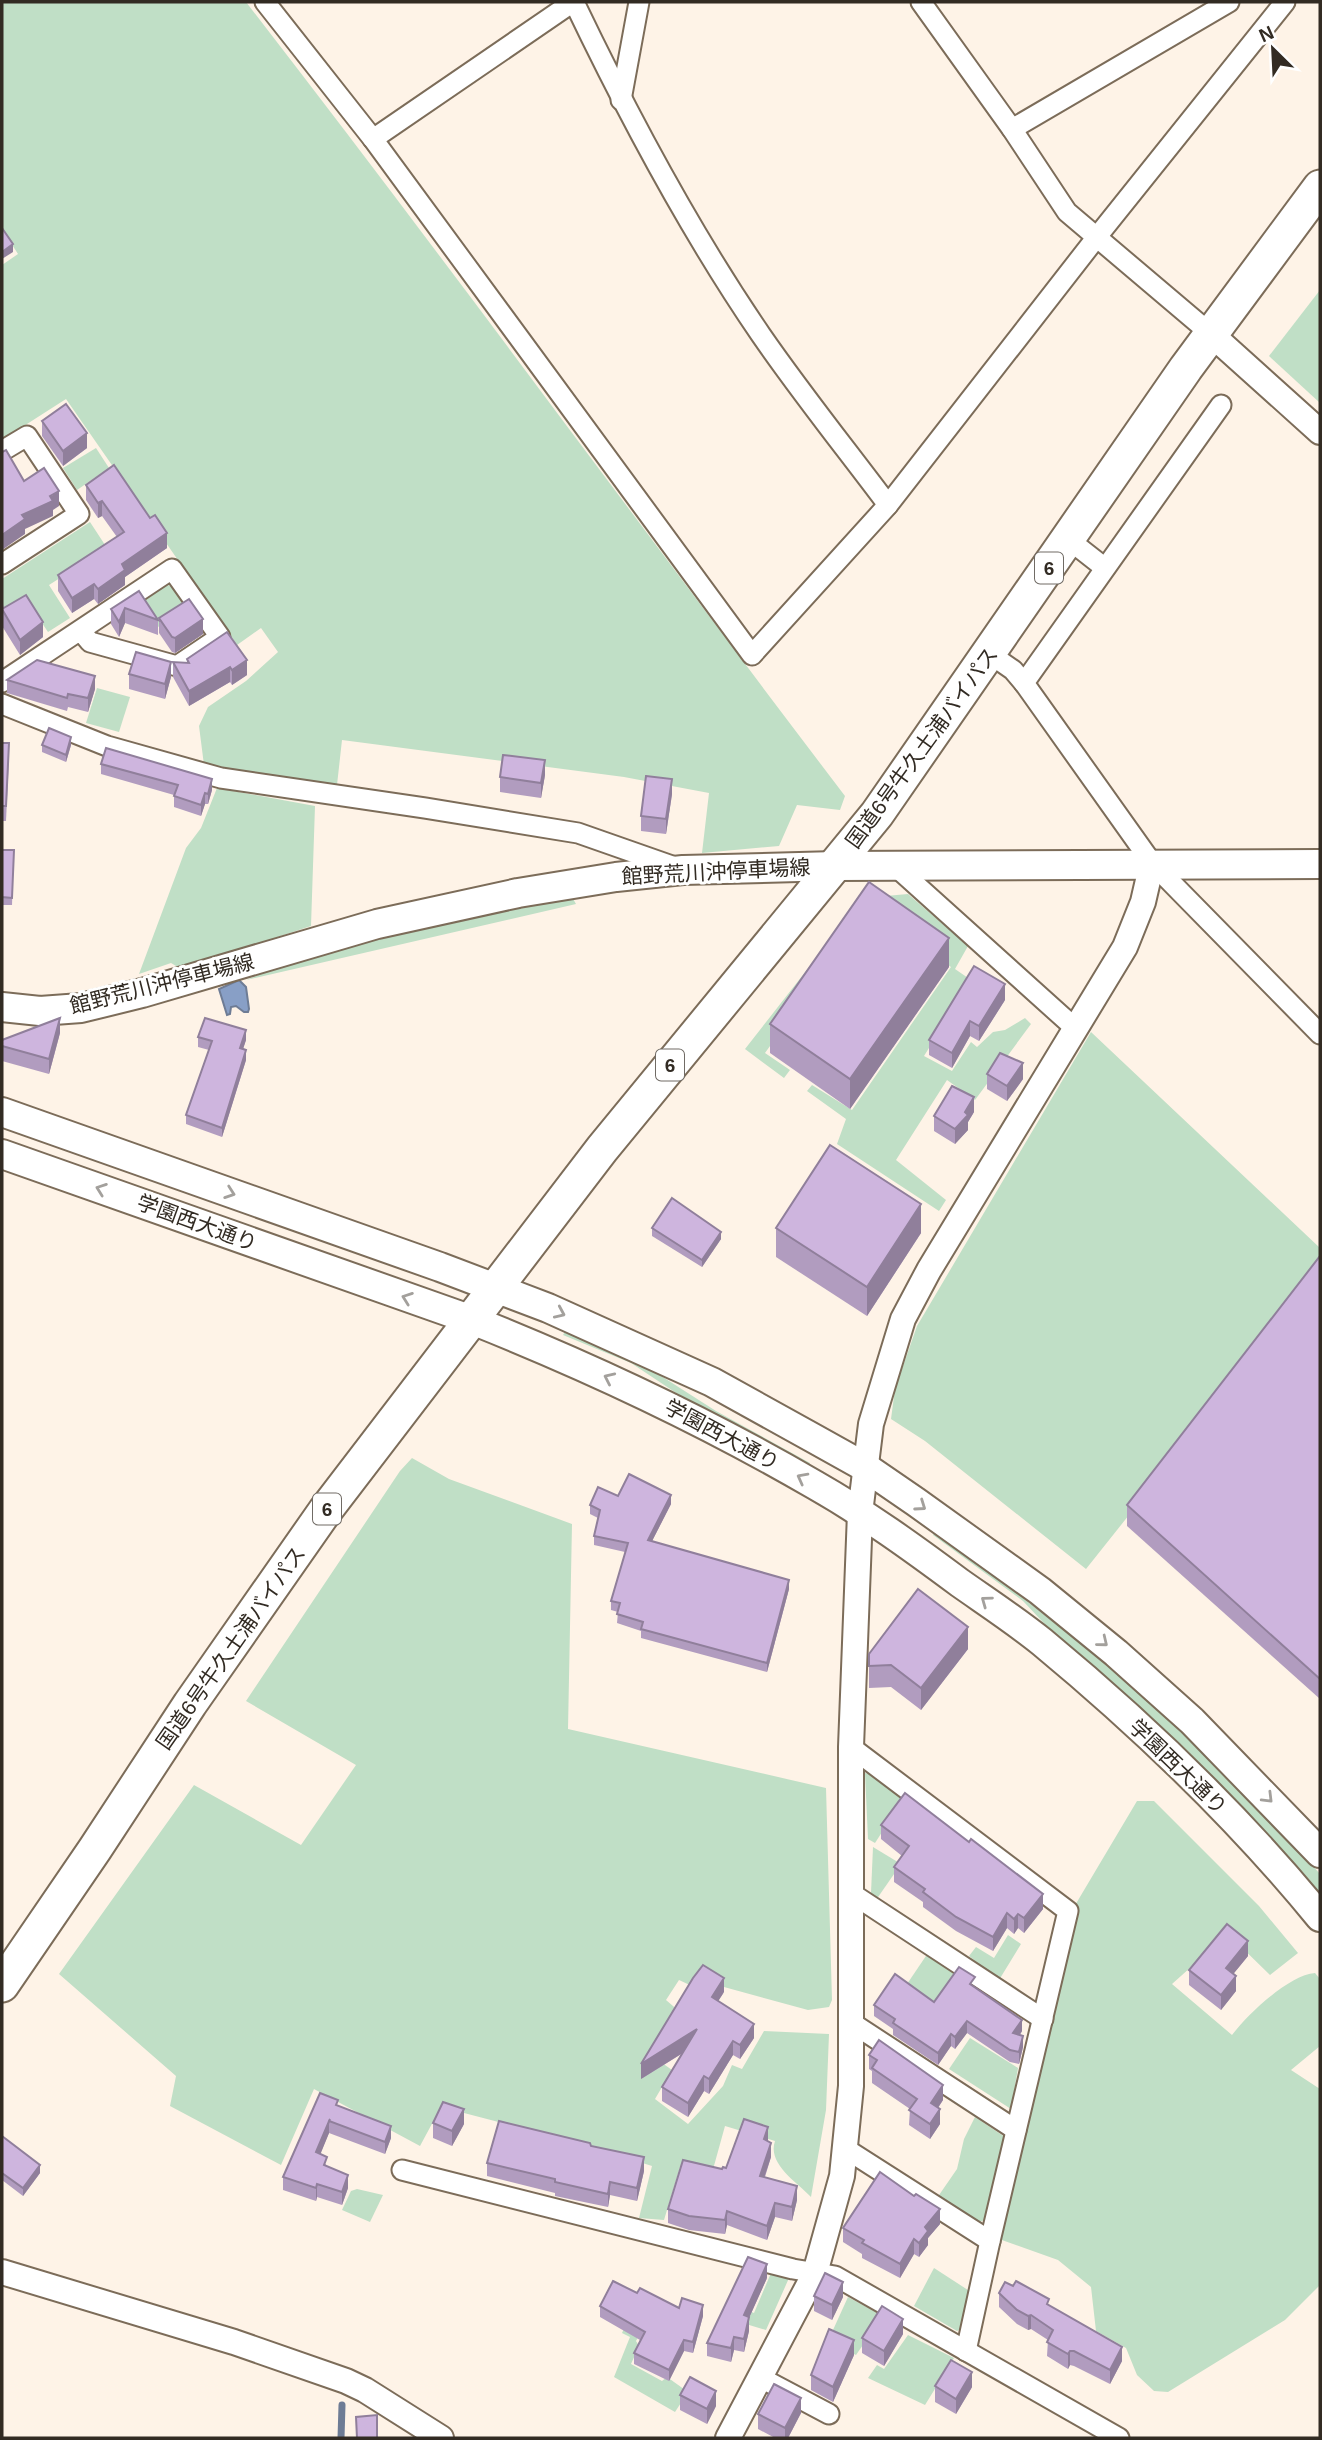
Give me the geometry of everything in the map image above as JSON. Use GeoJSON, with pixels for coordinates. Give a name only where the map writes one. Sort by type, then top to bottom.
{"type":"FeatureCollection","features":[{"type":"Feature","properties":{"kind":"highway","name":"国道6号牛久土浦バイパス"},"geometry":{"type":"LineString","coordinates":[[496,1289],[662,1074],[877,814],[1211,334],[1320,187]]}},
{"type":"Feature","properties":{"kind":"highway","name":"6"},"geometry":{"type":"LineString","coordinates":[[472,1320],[496,1289]]}},
{"type":"Feature","properties":{"kind":"highway","name":"国道6号牛久土浦バイパス"},"geometry":{"type":"LineString","coordinates":[[2,1985],[190,1704],[317,1522],[472,1320]]}},
{"type":"Feature","properties":{"kind":"main road","name":"館野荒川沖停車場線"},"geometry":{"type":"LineString","coordinates":[[2,1007],[40,1011],[81,1008],[417,914],[616,877],[683,870],[836,866],[1320,864]]}},
{"type":"Feature","properties":{"kind":"main road","name":"学園西大通り"},"geometry":{"type":"LineString","coordinates":[[2,1112],[548,1308],[712,1382],[865,1467],[1040,1591],[1116,1653],[1192,1721],[1320,1853]]}},
{"type":"Feature","properties":{"kind":"main road","name":"学園西大通り"},"geometry":{"type":"LineString","coordinates":[[2,1154],[472,1320],[579,1364],[670,1407],[816,1485],[907,1543],[1041,1641],[1153,1741],[1263,1850],[1320,1917]]}},
{"type":"Feature","properties":{"kind":"street"},"geometry":{"type":"LineString","coordinates":[[265,2],[373,139],[752,655],[888,505],[1096,238],[1285,2]]}},
{"type":"Feature","properties":{"kind":"street"},"geometry":{"type":"LineString","coordinates":[[373,139],[573,2],[621,100],[694,229],[761,335],[888,505]]}},
{"type":"Feature","properties":{"kind":"street"},"geometry":{"type":"LineString","coordinates":[[621,100],[639,2]]}},
{"type":"Feature","properties":{"kind":"street"},"geometry":{"type":"LineString","coordinates":[[921,2],[1012,129],[1067,212],[1211,334],[1320,432]]}},
{"type":"Feature","properties":{"kind":"street"},"geometry":{"type":"LineString","coordinates":[[1012,129],[1230,2]]}},
{"type":"Feature","properties":{"kind":"street"},"geometry":{"type":"LineString","coordinates":[[1024,683],[1221,405]]}},
{"type":"Feature","properties":{"kind":"street"},"geometry":{"type":"LineString","coordinates":[[2,451],[27,436],[79,514],[2,564]]}},
{"type":"Feature","properties":{"kind":"street"},"geometry":{"type":"LineString","coordinates":[[1068,539],[1092,555],[1105,568]]}},
{"type":"Feature","properties":{"kind":"street"},"geometry":{"type":"LineString","coordinates":[[2,682],[80,630],[172,569],[219,637],[177,666],[90,642],[80,630]]}},
{"type":"Feature","properties":{"kind":"street"},"geometry":{"type":"LineString","coordinates":[[990,654],[1013,670],[1024,683],[1152,863],[1320,1034]]}},
{"type":"Feature","properties":{"kind":"street"},"geometry":{"type":"LineString","coordinates":[[2,704],[107,746],[221,778],[578,833],[683,870]]}},
{"type":"Feature","properties":{"kind":"street"},"geometry":{"type":"LineString","coordinates":[[728,2438],[815,2273],[839,2189],[846,2149],[852,2023],[851,1747],[860,1513],[872,1424],[903,1319],[929,1270],[1125,947],[1143,902],[1152,863]]}},
{"type":"Feature","properties":{"kind":"street"},"geometry":{"type":"LineString","coordinates":[[895,866],[1076,1029]]}},
{"type":"Feature","properties":{"kind":"street"},"geometry":{"type":"LineString","coordinates":[[851,1747],[1068,1911],[966,2351]]}},
{"type":"Feature","properties":{"kind":"street"},"geometry":{"type":"LineString","coordinates":[[851,1893],[1043,2018]]}},
{"type":"Feature","properties":{"kind":"street"},"geometry":{"type":"LineString","coordinates":[[852,2023],[1016,2130]]}},
{"type":"Feature","properties":{"kind":"street"},"geometry":{"type":"LineString","coordinates":[[846,2149],[990,2241]]}},
{"type":"Feature","properties":{"kind":"street"},"geometry":{"type":"LineString","coordinates":[[402,2171],[835,2276],[1119,2438]]}},
{"type":"Feature","properties":{"kind":"street"},"geometry":{"type":"LineString","coordinates":[[2,2272],[234,2342],[346,2381],[441,2438]]}},
{"type":"Feature","properties":{"kind":"street"},"geometry":{"type":"LineString","coordinates":[[761,2378],[829,2414]]}},
{"type":"Feature","properties":{"kind":"green space"},"geometry":{"type":"Polygon","coordinates":[[[2,2],[246,2],[845,796],[840,810],[797,805],[779,846],[702,853],[709,793],[624,777],[342,740],[337,785],[204,765],[199,726],[208,707],[246,681],[278,652],[261,628],[237,645],[66,399],[2,440],[2,265],[18,254],[2,229],[2,2]]]}},
{"type":"Feature","properties":{"kind":"green space"},"geometry":{"type":"Polygon","coordinates":[[[1320,290],[1320,403],[1269,356],[1320,290]]]}},
{"type":"Feature","properties":{"kind":"green space"},"geometry":{"type":"Polygon","coordinates":[[[96,448],[109,468],[77,490],[63,468],[96,448]]]}},
{"type":"Feature","properties":{"kind":"green space"},"geometry":{"type":"Polygon","coordinates":[[[90,522],[107,548],[49,585],[70,618],[48,632],[28,602],[7,615],[2,607],[2,579],[90,522]]]}},
{"type":"Feature","properties":{"kind":"green space"},"geometry":{"type":"Polygon","coordinates":[[[166,584],[172,587],[186,608],[158,627],[140,601],[166,584]]]}},
{"type":"Feature","properties":{"kind":"green space"},"geometry":{"type":"Polygon","coordinates":[[[97,688],[130,697],[119,732],[86,723],[97,688]]]}},
{"type":"Feature","properties":{"kind":"green space"},"geometry":{"type":"Polygon","coordinates":[[[217,788],[315,806],[311,926],[181,969],[171,963],[139,974],[186,848],[201,828],[217,788]]]}},
{"type":"Feature","properties":{"kind":"green space"},"geometry":{"type":"Polygon","coordinates":[[[908,894],[968,946],[955,969],[971,980],[924,1056],[952,1071],[971,1042],[977,1047],[993,1032],[1005,1030],[1025,1018],[1031,1024],[975,1100],[947,1080],[896,1160],[946,1200],[939,1211],[837,1144],[846,1119],[807,1091],[812,1085],[852,1110],[951,967],[868,909],[765,1053],[790,1070],[784,1078],[745,1049],[863,898],[908,894]]]}},
{"type":"Feature","properties":{"kind":"green space"},"geometry":{"type":"Polygon","coordinates":[[[571,895],[576,904],[246,980],[316,952],[571,895]]]}},
{"type":"Feature","properties":{"kind":"green space"},"geometry":{"type":"Polygon","coordinates":[[[1091,1032],[1320,1248],[1320,1275],[1086,1569],[925,1441],[891,1419],[895,1389],[917,1326],[1091,1032]]]}},
{"type":"Feature","properties":{"kind":"green space"},"geometry":{"type":"Polygon","coordinates":[[[566,1330],[633,1358],[716,1411],[810,1463],[808,1468],[714,1418],[631,1363],[563,1335],[566,1330]]]}},
{"type":"Feature","properties":{"kind":"green space"},"geometry":{"type":"Polygon","coordinates":[[[412,1458],[449,1479],[572,1524],[568,1729],[826,1788],[832,2000],[829,2007],[808,2010],[724,1987],[704,1976],[694,1987],[679,1980],[666,2000],[680,2012],[651,2055],[672,2070],[655,2099],[688,2124],[723,2086],[732,2065],[742,2069],[764,2031],[829,2034],[826,2110],[811,2197],[779,2165],[775,2157],[775,2141],[725,2126],[712,2173],[680,2167],[664,2220],[639,2218],[652,2166],[582,2144],[441,2107],[420,2146],[314,2089],[281,2165],[170,2106],[176,2076],[59,1974],[194,1785],[301,1845],[356,1765],[246,1701],[400,1471],[412,1458]]]}},
{"type":"Feature","properties":{"kind":"green space"},"geometry":{"type":"Polygon","coordinates":[[[936,1529],[1158,1705],[1320,1874],[1320,1895],[1226,1793],[1074,1655],[1023,1601],[933,1535],[936,1529]]]}},
{"type":"Feature","properties":{"kind":"green space"},"geometry":{"type":"Polygon","coordinates":[[[865,1773],[876,1775],[904,1798],[875,1843],[868,1839],[865,1773]]]}},
{"type":"Feature","properties":{"kind":"green space"},"geometry":{"type":"Polygon","coordinates":[[[1137,1801],[1154,1801],[1259,1906],[1298,1953],[1270,1975],[1228,1934],[1172,1984],[1232,2035],[1258,2007],[1293,1981],[1315,1973],[1320,1979],[1320,2046],[1291,2070],[1320,2089],[1320,2285],[1285,2320],[1168,2392],[1154,2391],[1137,2375],[1126,2348],[1096,2331],[1091,2287],[1058,2260],[999,2239],[1074,1907],[1137,1801]]]}},
{"type":"Feature","properties":{"kind":"green space"},"geometry":{"type":"Polygon","coordinates":[[[873,1847],[901,1864],[876,1900],[871,1893],[873,1847]]]}},
{"type":"Feature","properties":{"kind":"green space"},"geometry":{"type":"Polygon","coordinates":[[[1008,1935],[1021,1944],[999,1980],[969,1956],[976,1947],[994,1958],[1008,1935]]]}},
{"type":"Feature","properties":{"kind":"green space"},"geometry":{"type":"Polygon","coordinates":[[[928,1953],[957,1972],[933,2006],[905,1987],[928,1953]]]}},
{"type":"Feature","properties":{"kind":"green space"},"geometry":{"type":"Polygon","coordinates":[[[970,2038],[1018,2068],[1011,2109],[949,2069],[970,2038]]]}},
{"type":"Feature","properties":{"kind":"green space"},"geometry":{"type":"Polygon","coordinates":[[[975,2117],[1005,2137],[985,2220],[976,2223],[937,2198],[957,2169],[964,2139],[975,2117]]]}},
{"type":"Feature","properties":{"kind":"green space"},"geometry":{"type":"Polygon","coordinates":[[[357,2189],[383,2195],[370,2222],[342,2210],[351,2191],[357,2189]]]}},
{"type":"Feature","properties":{"kind":"green space"},"geometry":{"type":"Polygon","coordinates":[[[934,2268],[971,2292],[967,2326],[957,2331],[914,2306],[934,2268]]]}},
{"type":"Feature","properties":{"kind":"green space"},"geometry":{"type":"Polygon","coordinates":[[[771,2273],[789,2278],[766,2330],[736,2321],[729,2303],[754,2313],[771,2273]]]}},
{"type":"Feature","properties":{"kind":"green space"},"geometry":{"type":"Polygon","coordinates":[[[848,2297],[883,2316],[856,2355],[828,2341],[848,2297]]]}},
{"type":"Feature","properties":{"kind":"green space"},"geometry":{"type":"Polygon","coordinates":[[[632,2311],[647,2320],[636,2341],[639,2346],[631,2364],[662,2381],[667,2377],[688,2392],[675,2412],[614,2377],[630,2337],[622,2333],[632,2311]]]}},
{"type":"Feature","properties":{"kind":"green space"},"geometry":{"type":"Polygon","coordinates":[[[908,2335],[954,2358],[925,2405],[868,2378],[877,2365],[884,2369],[908,2335]]]}},
{"type":"Feature","properties":{"kind":"water"},"geometry":{"type":"Polygon","coordinates":[[[239,980],[246,987],[248,1012],[236,1006],[231,1007],[230,1014],[227,1015],[219,989],[239,980]]]}},
{"type":"Feature","properties":{"kind":"building"},"geometry":{"type":"Polygon","coordinates":[[[2,228],[13,244],[2,252],[2,228]]]}},
{"type":"Feature","properties":{"kind":"building"},"geometry":{"type":"Polygon","coordinates":[[[66,404],[87,433],[63,451],[42,421],[66,404]]]}},
{"type":"Feature","properties":{"kind":"building"},"geometry":{"type":"Polygon","coordinates":[[[6,450],[24,481],[44,468],[59,491],[50,496],[53,501],[22,515],[25,519],[2,535],[2,452],[6,450]]]}},
{"type":"Feature","properties":{"kind":"building"},"geometry":{"type":"Polygon","coordinates":[[[114,465],[150,518],[155,515],[167,533],[122,564],[125,570],[98,589],[94,584],[72,598],[58,575],[124,532],[102,501],[98,503],[86,485],[114,465]]]}},
{"type":"Feature","properties":{"kind":"building"},"geometry":{"type":"Polygon","coordinates":[[[139,591],[158,620],[125,608],[119,622],[111,609],[139,591]]]}},
{"type":"Feature","properties":{"kind":"building"},"geometry":{"type":"Polygon","coordinates":[[[26,595],[43,622],[20,640],[2,609],[26,595]]]}},
{"type":"Feature","properties":{"kind":"building"},"geometry":{"type":"Polygon","coordinates":[[[189,599],[203,619],[175,638],[172,637],[159,618],[189,599]]]}},
{"type":"Feature","properties":{"kind":"building"},"geometry":{"type":"Polygon","coordinates":[[[227,632],[247,660],[189,691],[173,662],[189,663],[187,659],[227,632]]]}},
{"type":"Feature","properties":{"kind":"building"},"geometry":{"type":"Polygon","coordinates":[[[136,652],[171,662],[165,684],[129,674],[136,652]]]}},
{"type":"Feature","properties":{"kind":"building"},"geometry":{"type":"Polygon","coordinates":[[[37,660],[95,676],[88,698],[68,694],[67,698],[7,680],[37,660]]]}},
{"type":"Feature","properties":{"kind":"building"},"geometry":{"type":"Polygon","coordinates":[[[49,728],[71,737],[66,755],[42,745],[49,728]]]}},
{"type":"Feature","properties":{"kind":"building"},"geometry":{"type":"Polygon","coordinates":[[[2,743],[9,743],[6,806],[2,806],[2,743]]]}},
{"type":"Feature","properties":{"kind":"building"},"geometry":{"type":"Polygon","coordinates":[[[106,748],[212,779],[208,794],[205,793],[201,805],[174,796],[178,785],[101,764],[106,748]]]}},
{"type":"Feature","properties":{"kind":"building"},"geometry":{"type":"Polygon","coordinates":[[[503,755],[545,760],[541,783],[500,777],[503,755]]]}},
{"type":"Feature","properties":{"kind":"building"},"geometry":{"type":"Polygon","coordinates":[[[646,776],[672,779],[666,819],[641,816],[646,776]]]}},
{"type":"Feature","properties":{"kind":"building"},"geometry":{"type":"Polygon","coordinates":[[[2,850],[14,850],[12,898],[2,897],[2,850]]]}},
{"type":"Feature","properties":{"kind":"building"},"geometry":{"type":"Polygon","coordinates":[[[869,882],[949,938],[850,1079],[770,1024],[869,882]]]}},
{"type":"Feature","properties":{"kind":"building"},"geometry":{"type":"Polygon","coordinates":[[[974,966],[1005,984],[979,1026],[970,1021],[952,1053],[929,1040],[974,966]]]}},
{"type":"Feature","properties":{"kind":"building"},"geometry":{"type":"Polygon","coordinates":[[[60,1018],[49,1059],[2,1046],[2,1040],[60,1018]]]}},
{"type":"Feature","properties":{"kind":"building"},"geometry":{"type":"Polygon","coordinates":[[[205,1018],[246,1030],[240,1048],[246,1050],[222,1128],[186,1115],[212,1041],[198,1037],[205,1018]]]}},
{"type":"Feature","properties":{"kind":"building"},"geometry":{"type":"Polygon","coordinates":[[[1000,1053],[1023,1063],[1007,1086],[987,1074],[1000,1053]]]}},
{"type":"Feature","properties":{"kind":"building"},"geometry":{"type":"Polygon","coordinates":[[[952,1086],[974,1097],[965,1112],[968,1115],[955,1129],[934,1116],[952,1086]]]}},
{"type":"Feature","properties":{"kind":"building"},"geometry":{"type":"Polygon","coordinates":[[[830,1145],[921,1204],[867,1287],[776,1228],[830,1145]]]}},
{"type":"Feature","properties":{"kind":"building"},"geometry":{"type":"Polygon","coordinates":[[[672,1198],[721,1232],[702,1260],[652,1228],[672,1198]]]}},
{"type":"Feature","properties":{"kind":"building"},"geometry":{"type":"Polygon","coordinates":[[[1320,1256],[1320,1679],[1127,1505],[1320,1256]]]}},
{"type":"Feature","properties":{"kind":"building"},"geometry":{"type":"Polygon","coordinates":[[[629,1474],[671,1495],[648,1540],[789,1580],[767,1663],[641,1629],[643,1622],[617,1614],[620,1603],[611,1601],[628,1543],[594,1536],[600,1510],[590,1505],[598,1487],[618,1496],[629,1474]]]}},
{"type":"Feature","properties":{"kind":"building"},"geometry":{"type":"Polygon","coordinates":[[[918,1589],[968,1627],[921,1688],[891,1665],[869,1666],[869,1654],[918,1589]]]}},
{"type":"Feature","properties":{"kind":"building"},"geometry":{"type":"Polygon","coordinates":[[[905,1793],[1043,1894],[1024,1918],[1018,1914],[1014,1919],[1007,1913],[993,1937],[956,1917],[923,1892],[925,1889],[894,1867],[909,1846],[881,1825],[905,1793]]]}},
{"type":"Feature","properties":{"kind":"building"},"geometry":{"type":"Polygon","coordinates":[[[1227,1924],[1248,1941],[1226,1968],[1236,1976],[1221,1995],[1189,1970],[1227,1924]]]}},
{"type":"Feature","properties":{"kind":"building"},"geometry":{"type":"Polygon","coordinates":[[[703,1965],[724,1978],[712,1997],[754,2024],[740,2045],[733,2041],[709,2079],[704,2076],[688,2103],[662,2087],[697,2029],[641,2064],[703,1965]]]}},
{"type":"Feature","properties":{"kind":"building"},"geometry":{"type":"Polygon","coordinates":[[[959,1967],[975,1977],[970,1984],[1022,2020],[1013,2033],[1023,2036],[1019,2052],[1010,2050],[967,2021],[955,2037],[951,2034],[938,2053],[893,2023],[895,2019],[874,2005],[895,1974],[934,2002],[959,1967]]]}},
{"type":"Feature","properties":{"kind":"building"},"geometry":{"type":"Polygon","coordinates":[[[879,2040],[943,2085],[931,2103],[940,2109],[930,2124],[909,2110],[917,2099],[872,2068],[877,2060],[869,2055],[879,2040]]]}},
{"type":"Feature","properties":{"kind":"building"},"geometry":{"type":"Polygon","coordinates":[[[320,2093],[338,2100],[336,2105],[391,2126],[385,2142],[329,2121],[316,2152],[327,2157],[324,2165],[348,2175],[342,2192],[317,2184],[316,2188],[283,2177],[320,2093]]]}},
{"type":"Feature","properties":{"kind":"building"},"geometry":{"type":"Polygon","coordinates":[[[443,2102],[464,2109],[452,2131],[433,2123],[443,2102]]]}},
{"type":"Feature","properties":{"kind":"building"},"geometry":{"type":"Polygon","coordinates":[[[744,2119],[768,2127],[764,2139],[771,2143],[760,2176],[797,2186],[792,2207],[775,2203],[767,2226],[727,2211],[725,2220],[689,2216],[668,2209],[683,2160],[726,2168],[744,2119]]]}},
{"type":"Feature","properties":{"kind":"building"},"geometry":{"type":"Polygon","coordinates":[[[499,2121],[644,2157],[637,2188],[610,2182],[608,2194],[487,2163],[499,2121]]]}},
{"type":"Feature","properties":{"kind":"building"},"geometry":{"type":"Polygon","coordinates":[[[2,2136],[40,2165],[23,2188],[2,2173],[2,2136]]]}},
{"type":"Feature","properties":{"kind":"building"},"geometry":{"type":"Polygon","coordinates":[[[880,2172],[914,2196],[916,2194],[940,2209],[925,2227],[928,2231],[919,2243],[914,2239],[900,2264],[862,2243],[864,2240],[843,2228],[880,2172]]]}},
{"type":"Feature","properties":{"kind":"building"},"geometry":{"type":"Polygon","coordinates":[[[748,2257],[767,2264],[744,2315],[749,2317],[744,2339],[734,2337],[731,2348],[707,2343],[748,2257]]]}},
{"type":"Feature","properties":{"kind":"building"},"geometry":{"type":"Polygon","coordinates":[[[825,2273],[843,2282],[832,2305],[814,2296],[825,2273]]]}},
{"type":"Feature","properties":{"kind":"building"},"geometry":{"type":"Polygon","coordinates":[[[613,2281],[637,2293],[640,2288],[679,2308],[682,2298],[703,2305],[693,2342],[684,2340],[669,2370],[634,2353],[645,2332],[600,2306],[613,2281]]]}},
{"type":"Feature","properties":{"kind":"building"},"geometry":{"type":"Polygon","coordinates":[[[1016,2281],[1049,2299],[1047,2304],[1122,2347],[1110,2370],[1074,2351],[1068,2354],[1047,2342],[1053,2330],[1031,2315],[1017,2310],[999,2293],[1005,2282],[1013,2286],[1016,2281]]]}},
{"type":"Feature","properties":{"kind":"building"},"geometry":{"type":"Polygon","coordinates":[[[882,2306],[903,2319],[884,2351],[862,2338],[882,2306]]]}},
{"type":"Feature","properties":{"kind":"building"},"geometry":{"type":"Polygon","coordinates":[[[829,2329],[854,2340],[833,2387],[811,2375],[829,2329]]]}},
{"type":"Feature","properties":{"kind":"building"},"geometry":{"type":"Polygon","coordinates":[[[951,2360],[972,2372],[956,2399],[935,2386],[951,2360]]]}},
{"type":"Feature","properties":{"kind":"building"},"geometry":{"type":"Polygon","coordinates":[[[690,2377],[716,2391],[707,2409],[680,2395],[690,2377]]]}},
{"type":"Feature","properties":{"kind":"building"},"geometry":{"type":"Polygon","coordinates":[[[774,2384],[801,2398],[785,2428],[758,2414],[774,2384]]]}},
{"type":"Feature","properties":{"kind":"building"},"geometry":{"type":"Polygon","coordinates":[[[377,2415],[377,2438],[357,2438],[356,2417],[377,2415]]]}},
{"type":"Feature","properties":{"kind":"waterway"},"geometry":{"type":"LineString","coordinates":[[341,2438],[342,2405]]}}]}
